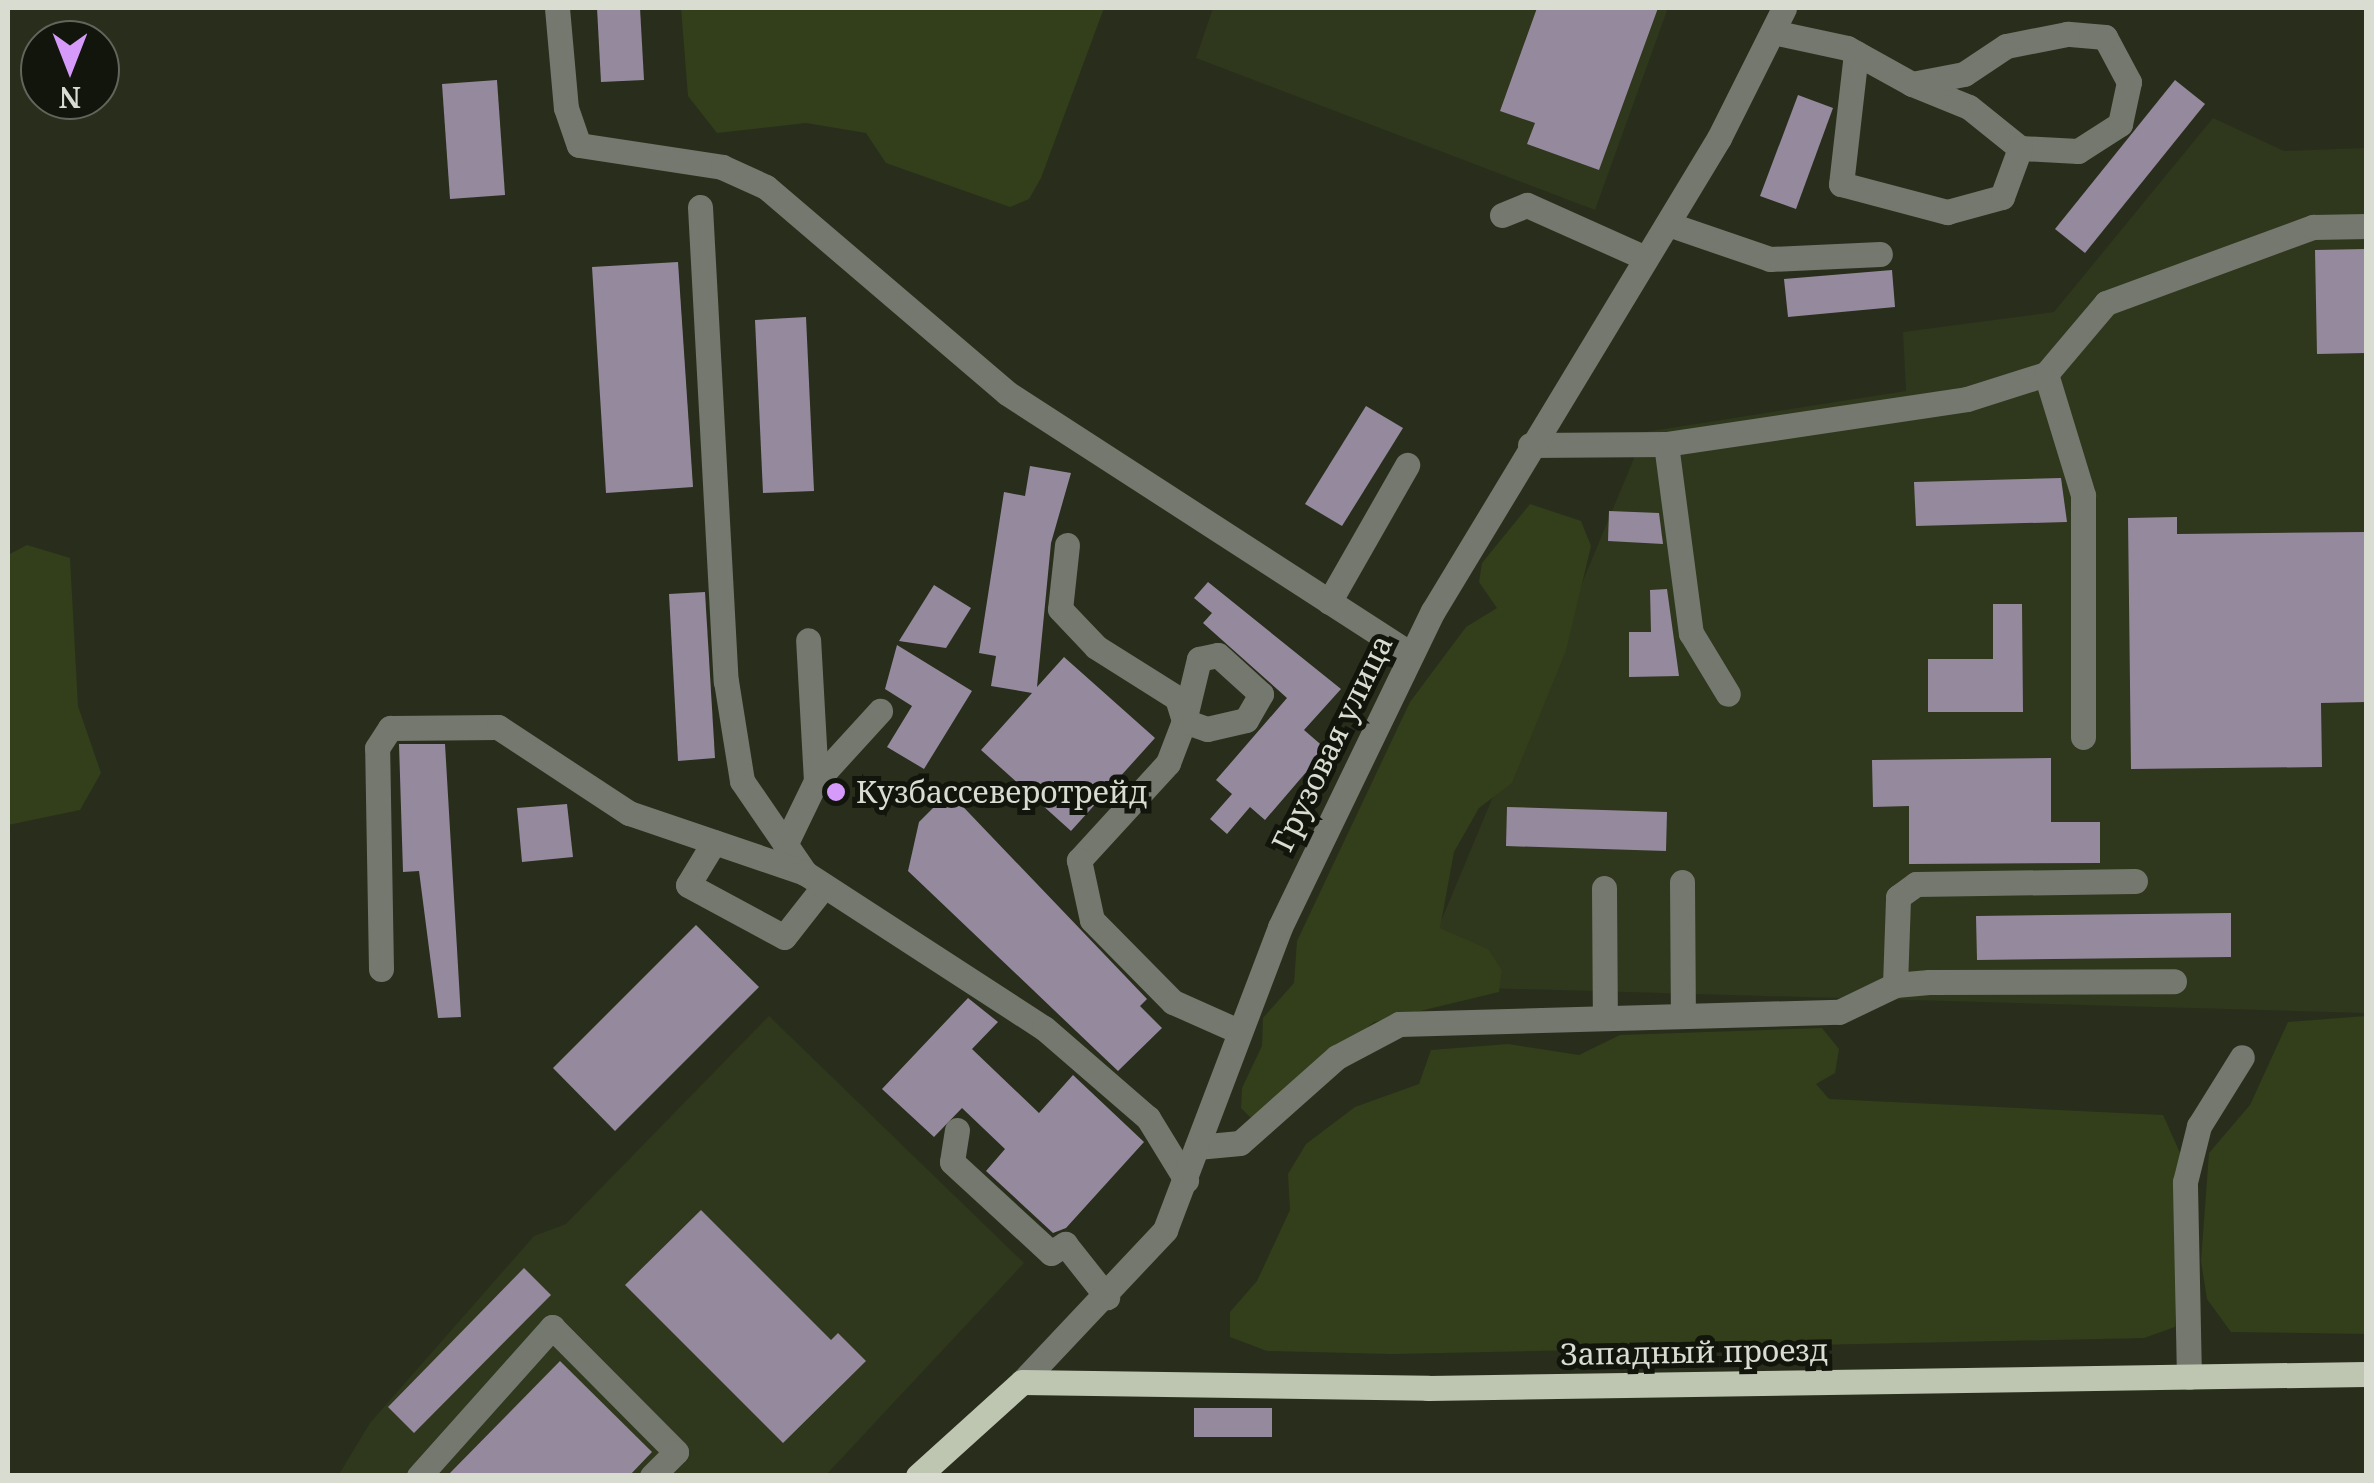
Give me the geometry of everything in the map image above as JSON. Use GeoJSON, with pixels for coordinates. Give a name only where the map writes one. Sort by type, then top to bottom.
{"type":"FeatureCollection","features":[{"type":"Feature","properties":{"kind":"main road","name":"Западный проезд"},"geometry":{"type":"LineString","coordinates":[[1022,1382],[1428,1388],[2366,1374]]}},
{"type":"Feature","properties":{"kind":"main road","name":"Грузовая улица"},"geometry":{"type":"LineString","coordinates":[[918,1476],[1022,1382]]}},
{"type":"Feature","properties":{"kind":"street"},"geometry":{"type":"LineString","coordinates":[[558,8],[566,108],[580,145],[722,167],[766,186],[1007,393],[1411,654]]}},
{"type":"Feature","properties":{"kind":"street","name":"Грузовая улица"},"geometry":{"type":"LineString","coordinates":[[1022,1382],[1156,1245],[1186,1180],[1238,1032],[1411,654],[1530,445],[1643,257],[1668,224],[1784,8]]}},
{"type":"Feature","properties":{"kind":"street"},"geometry":{"type":"LineString","coordinates":[[1773,32],[1856,53],[1912,84],[1969,107],[2020,148],[2078,151],[2120,124],[2129,82],[2105,37],[2006,46],[1964,74],[1912,84]]}},
{"type":"Feature","properties":{"kind":"street"},"geometry":{"type":"LineString","coordinates":[[1856,53],[1841,184],[1948,212],[2002,196],[2020,148]]}},
{"type":"Feature","properties":{"kind":"street"},"geometry":{"type":"LineString","coordinates":[[1502,215],[1528,205],[1643,257]]}},
{"type":"Feature","properties":{"kind":"street"},"geometry":{"type":"LineString","coordinates":[[700,206],[726,681],[742,781],[815,880]]}},
{"type":"Feature","properties":{"kind":"street"},"geometry":{"type":"LineString","coordinates":[[1668,224],[1770,259],[1880,254]]}},
{"type":"Feature","properties":{"kind":"street"},"geometry":{"type":"LineString","coordinates":[[1530,445],[1666,444],[1967,399],[2046,374],[2106,303],[2313,228],[2366,226]]}},
{"type":"Feature","properties":{"kind":"street"},"geometry":{"type":"LineString","coordinates":[[2046,374],[2083,494],[2083,737]]}},
{"type":"Feature","properties":{"kind":"street"},"geometry":{"type":"LineString","coordinates":[[1666,444],[1690,633],[1728,694]]}},
{"type":"Feature","properties":{"kind":"street"},"geometry":{"type":"LineString","coordinates":[[1329,602],[1407,466]]}},
{"type":"Feature","properties":{"kind":"street"},"geometry":{"type":"LineString","coordinates":[[1067,545],[1060,608],[1096,646],[1177,698],[1184,722],[1168,763],[1078,860],[1092,920],[1129,966],[1174,1002],[1238,1032]]}},
{"type":"Feature","properties":{"kind":"street"},"geometry":{"type":"LineString","coordinates":[[808,640],[816,781]]}},
{"type":"Feature","properties":{"kind":"street"},"geometry":{"type":"LineString","coordinates":[[786,845],[816,781],[880,711]]}},
{"type":"Feature","properties":{"kind":"street"},"geometry":{"type":"LineString","coordinates":[[382,969],[372,766],[390,728],[498,727],[630,813],[815,880],[1044,1028],[1148,1118],[1186,1180]]}},
{"type":"Feature","properties":{"kind":"street"},"geometry":{"type":"LineString","coordinates":[[714,842],[688,885],[784,938],[815,880]]}},
{"type":"Feature","properties":{"kind":"street"},"geometry":{"type":"LineString","coordinates":[[1895,985],[1898,896],[1916,884],[2135,880]]}},
{"type":"Feature","properties":{"kind":"street"},"geometry":{"type":"LineString","coordinates":[[1682,882],[1683,1016]]}},
{"type":"Feature","properties":{"kind":"street"},"geometry":{"type":"LineString","coordinates":[[1604,888],[1604,1018]]}},
{"type":"Feature","properties":{"kind":"street"},"geometry":{"type":"LineString","coordinates":[[1196,1146],[1240,1143],[1336,1058],[1398,1024],[1839,1012],[1895,985],[2174,981]]}},
{"type":"Feature","properties":{"kind":"street"},"geometry":{"type":"LineString","coordinates":[[2189,1377],[2185,1182],[2200,1126],[2242,1057]]}},
{"type":"Feature","properties":{"kind":"street"},"geometry":{"type":"LineString","coordinates":[[957,1130],[952,1162],[1051,1254],[1065,1244],[1107,1297]]}},
{"type":"Feature","properties":{"kind":"street"},"geometry":{"type":"LineString","coordinates":[[419,1476],[552,1326],[676,1452],[652,1476]]}},
{"type":"Feature","properties":{"kind":"shaded area"},"geometry":{"type":"Polygon","coordinates":[[[681,8],[1104,8],[1041,178],[1029,199],[1010,207],[886,163],[866,133],[806,123],[717,133],[688,96],[681,8]]]}},
{"type":"Feature","properties":{"kind":"shaded area"},"geometry":{"type":"Polygon","coordinates":[[[1213,8],[1668,8],[1595,210],[1196,58],[1213,8]]]}},
{"type":"Feature","properties":{"kind":"shaded area"},"geometry":{"type":"Polygon","coordinates":[[[2213,118],[2284,151],[2366,148],[2366,1013],[1414,986],[1645,432],[1906,391],[1903,332],[2054,312],[2213,118]]]}},
{"type":"Feature","properties":{"kind":"shaded area"},"geometry":{"type":"Polygon","coordinates":[[[1530,504],[1581,521],[1591,546],[1566,651],[1512,783],[1479,808],[1454,852],[1440,928],[1488,949],[1502,970],[1499,992],[1374,1022],[1252,1119],[1241,1108],[1242,1088],[1262,1046],[1263,1018],[1294,983],[1297,941],[1410,702],[1466,627],[1497,608],[1479,582],[1482,563],[1530,504]]]}},
{"type":"Feature","properties":{"kind":"shaded area"},"geometry":{"type":"Polygon","coordinates":[[[27,545],[70,558],[78,706],[101,773],[80,810],[8,825],[8,555],[27,545]]]}},
{"type":"Feature","properties":{"kind":"shaded area"},"geometry":{"type":"Polygon","coordinates":[[[769,1016],[1024,1263],[826,1475],[338,1476],[370,1423],[534,1236],[566,1224],[769,1016]]]}},
{"type":"Feature","properties":{"kind":"shaded area"},"geometry":{"type":"Polygon","coordinates":[[[2366,1016],[2366,1334],[2231,1332],[2207,1299],[2201,1261],[2209,1153],[2250,1105],[2288,1022],[2366,1016]]]}},
{"type":"Feature","properties":{"kind":"shaded area"},"geometry":{"type":"Polygon","coordinates":[[[1822,1028],[1839,1049],[1835,1073],[1816,1084],[1829,1099],[2163,1115],[2180,1153],[2175,1327],[2144,1338],[1391,1354],[1267,1351],[1230,1337],[1230,1312],[1257,1281],[1290,1210],[1288,1174],[1306,1144],[1355,1107],[1419,1084],[1431,1050],[1508,1044],[1579,1055],[1620,1035],[1822,1028]]]}},
{"type":"Feature","properties":{"kind":"building"},"geometry":{"type":"Polygon","coordinates":[[[597,8],[640,8],[644,80],[601,82],[597,8]]]}},
{"type":"Feature","properties":{"kind":"building"},"geometry":{"type":"Polygon","coordinates":[[[1537,8],[1658,8],[1599,170],[1527,144],[1535,123],[1500,111],[1537,8]]]}},
{"type":"Feature","properties":{"kind":"building"},"geometry":{"type":"Polygon","coordinates":[[[497,80],[505,195],[450,199],[442,84],[497,80]]]}},
{"type":"Feature","properties":{"kind":"building"},"geometry":{"type":"Polygon","coordinates":[[[2175,80],[2205,104],[2085,253],[2055,229],[2175,80]]]}},
{"type":"Feature","properties":{"kind":"building"},"geometry":{"type":"Polygon","coordinates":[[[1798,95],[1833,108],[1796,209],[1760,196],[1798,95]]]}},
{"type":"Feature","properties":{"kind":"building"},"geometry":{"type":"Polygon","coordinates":[[[2366,249],[2366,353],[2317,354],[2315,250],[2366,249]]]}},
{"type":"Feature","properties":{"kind":"building"},"geometry":{"type":"Polygon","coordinates":[[[678,262],[693,487],[606,493],[592,267],[678,262]]]}},
{"type":"Feature","properties":{"kind":"building"},"geometry":{"type":"Polygon","coordinates":[[[1892,270],[1895,307],[1788,317],[1784,279],[1892,270]]]}},
{"type":"Feature","properties":{"kind":"building"},"geometry":{"type":"Polygon","coordinates":[[[806,317],[814,491],[763,493],[755,320],[806,317]]]}},
{"type":"Feature","properties":{"kind":"building"},"geometry":{"type":"Polygon","coordinates":[[[1366,406],[1403,428],[1342,526],[1305,504],[1366,406]]]}},
{"type":"Feature","properties":{"kind":"building"},"geometry":{"type":"Polygon","coordinates":[[[1030,466],[1071,473],[1051,543],[1037,687],[1064,657],[1155,738],[1071,831],[981,750],[1032,693],[991,686],[996,656],[979,653],[1004,492],[1025,496],[1030,466]]]}},
{"type":"Feature","properties":{"kind":"building"},"geometry":{"type":"Polygon","coordinates":[[[2061,478],[2067,522],[1916,526],[1914,482],[2061,478]]]}},
{"type":"Feature","properties":{"kind":"building"},"geometry":{"type":"Polygon","coordinates":[[[1609,511],[1659,513],[1663,544],[1608,541],[1609,511]]]}},
{"type":"Feature","properties":{"kind":"building"},"geometry":{"type":"Polygon","coordinates":[[[2177,517],[2177,534],[2366,532],[2366,702],[2321,703],[2322,767],[2131,769],[2128,518],[2177,517]]]}},
{"type":"Feature","properties":{"kind":"building"},"geometry":{"type":"Polygon","coordinates":[[[1208,582],[1341,689],[1304,730],[1326,749],[1265,820],[1250,807],[1227,834],[1210,819],[1232,794],[1216,780],[1287,698],[1203,623],[1212,613],[1194,598],[1208,582]]]}},
{"type":"Feature","properties":{"kind":"building"},"geometry":{"type":"Polygon","coordinates":[[[934,585],[971,608],[946,648],[899,641],[934,585]]]}},
{"type":"Feature","properties":{"kind":"building"},"geometry":{"type":"Polygon","coordinates":[[[1667,589],[1679,676],[1629,677],[1629,632],[1651,632],[1650,590],[1667,589]]]}},
{"type":"Feature","properties":{"kind":"building"},"geometry":{"type":"Polygon","coordinates":[[[705,592],[715,758],[678,761],[669,594],[705,592]]]}},
{"type":"Feature","properties":{"kind":"building"},"geometry":{"type":"Polygon","coordinates":[[[1993,604],[2022,604],[2023,712],[1928,712],[1928,659],[1993,659],[1993,604]]]}},
{"type":"Feature","properties":{"kind":"building"},"geometry":{"type":"Polygon","coordinates":[[[897,645],[972,691],[924,769],[887,747],[912,706],[885,689],[897,645]]]}},
{"type":"Feature","properties":{"kind":"building"},"geometry":{"type":"Polygon","coordinates":[[[399,744],[445,744],[461,1017],[438,1018],[419,871],[403,872],[399,744]]]}},
{"type":"Feature","properties":{"kind":"building"},"geometry":{"type":"Polygon","coordinates":[[[2051,758],[2051,822],[2100,822],[2100,863],[1909,864],[1909,806],[1873,807],[1872,760],[2051,758]]]}},
{"type":"Feature","properties":{"kind":"building"},"geometry":{"type":"Polygon","coordinates":[[[949,792],[1147,999],[1140,1006],[1162,1028],[1118,1071],[908,871],[919,822],[949,792]]]}},
{"type":"Feature","properties":{"kind":"building"},"geometry":{"type":"Polygon","coordinates":[[[567,804],[573,857],[522,862],[517,808],[567,804]]]}},
{"type":"Feature","properties":{"kind":"building"},"geometry":{"type":"Polygon","coordinates":[[[1507,807],[1667,812],[1666,851],[1506,846],[1507,807]]]}},
{"type":"Feature","properties":{"kind":"building"},"geometry":{"type":"Polygon","coordinates":[[[2231,913],[2231,957],[1977,960],[1976,916],[2231,913]]]}},
{"type":"Feature","properties":{"kind":"building"},"geometry":{"type":"Polygon","coordinates":[[[696,925],[759,987],[615,1131],[553,1068],[696,925]]]}},
{"type":"Feature","properties":{"kind":"building"},"geometry":{"type":"Polygon","coordinates":[[[968,998],[998,1022],[972,1049],[1039,1113],[1073,1075],[1144,1142],[1066,1228],[1053,1233],[986,1171],[1005,1149],[962,1108],[934,1137],[882,1089],[968,998]]]}},
{"type":"Feature","properties":{"kind":"building"},"geometry":{"type":"Polygon","coordinates":[[[701,1210],[831,1340],[838,1333],[866,1361],[783,1443],[625,1285],[701,1210]]]}},
{"type":"Feature","properties":{"kind":"building"},"geometry":{"type":"Polygon","coordinates":[[[524,1268],[551,1295],[414,1433],[388,1407],[524,1268]]]}},
{"type":"Feature","properties":{"kind":"building"},"geometry":{"type":"Polygon","coordinates":[[[560,1361],[652,1452],[629,1476],[447,1476],[560,1361]]]}},
{"type":"Feature","properties":{"kind":"building"},"geometry":{"type":"Polygon","coordinates":[[[1194,1408],[1272,1408],[1272,1437],[1194,1437],[1194,1408]]]}},
{"type":"Feature","properties":{"kind":"place","name":"Кузбассеверотрейд"},"geometry":{"type":"Point","coordinates":[836,792]}}]}
